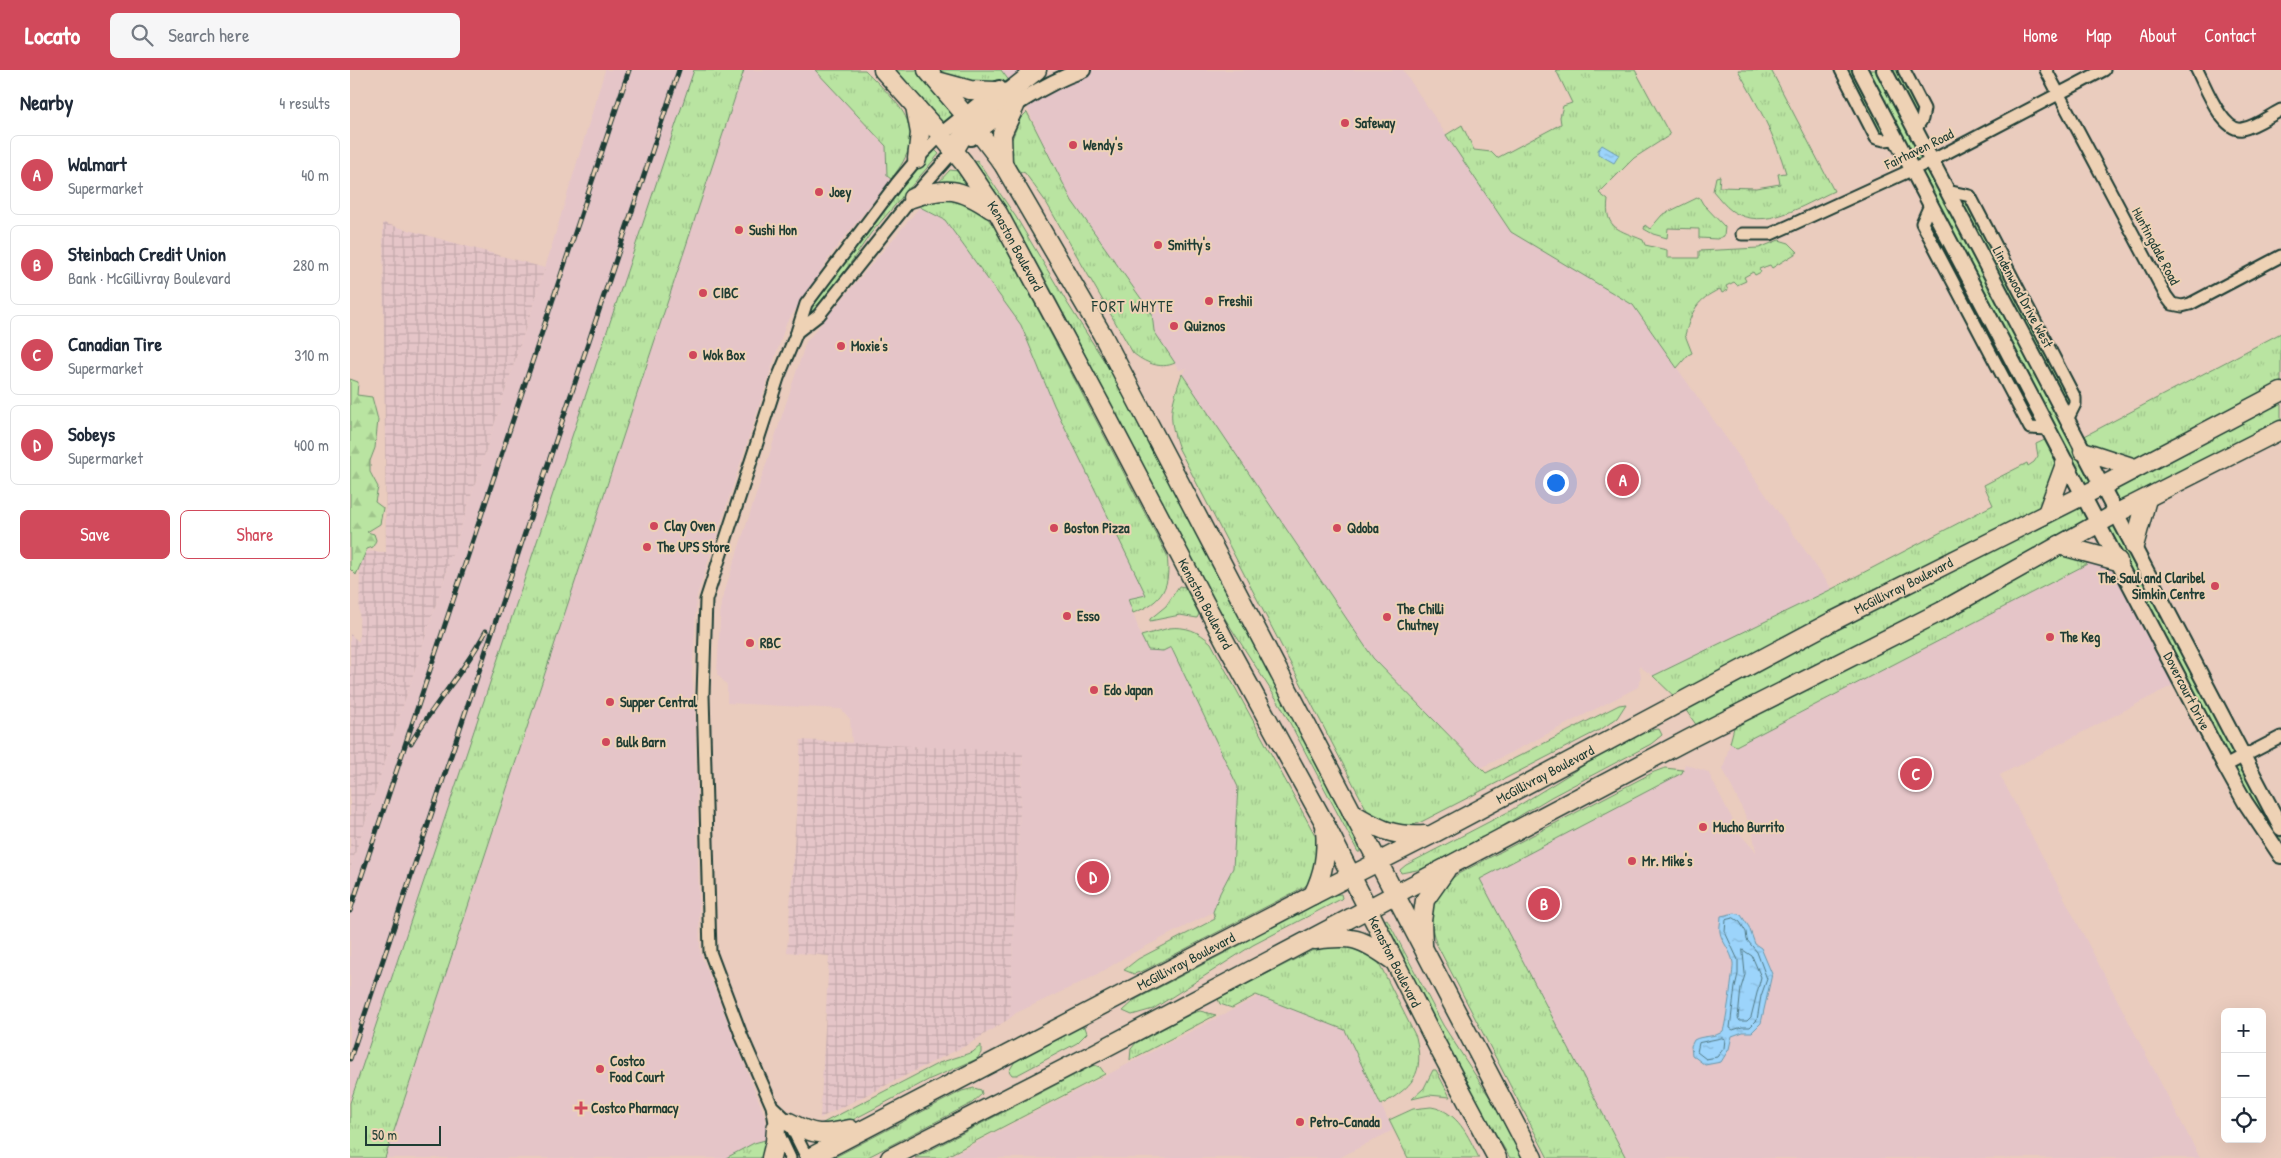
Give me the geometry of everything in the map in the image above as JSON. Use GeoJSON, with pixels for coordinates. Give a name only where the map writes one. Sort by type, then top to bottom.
{"type":"FeatureCollection","features":[{"type":"Feature","properties":{"kind":"main road","name":"Kenaston Boulevard"},"geometry":{"type":"LineString","coordinates":[[883,70],[942,135],[998,213],[1227,645],[1352,875],[1394,961],[1497,1158]]}},
{"type":"Feature","properties":{"kind":"main road"},"geometry":{"type":"LineString","coordinates":[[954,151],[972,123],[1037,70]]}},
{"type":"Feature","properties":{"kind":"main road"},"geometry":{"type":"LineString","coordinates":[[932,75],[970,90],[994,91]]}},
{"type":"Feature","properties":{"kind":"main road"},"geometry":{"type":"LineString","coordinates":[[932,75],[1003,164],[1117,362],[1533,1158]]}},
{"type":"Feature","properties":{"kind":"main road"},"geometry":{"type":"LineString","coordinates":[[915,106],[920,133],[917,159]]}},
{"type":"Feature","properties":{"kind":"main road"},"geometry":{"type":"LineString","coordinates":[[1003,164],[1002,134],[1014,106]]}},
{"type":"Feature","properties":{"kind":"main road"},"geometry":{"type":"LineString","coordinates":[[912,198],[930,192],[952,190],[964,192],[998,213]]}},
{"type":"Feature","properties":{"kind":"main road","name":"McGillivray Boulevard"},"geometry":{"type":"LineString","coordinates":[[808,1158],[1433,834],[1816,630],[2103,486],[2281,392]]}},
{"type":"Feature","properties":{"kind":"main road"},"geometry":{"type":"LineString","coordinates":[[890,1158],[1101,1050],[1689,739],[1942,611],[2117,513],[2281,430]]}},
{"type":"Feature","properties":{"kind":"main road"},"geometry":{"type":"LineString","coordinates":[[2083,451],[2134,468]]}},
{"type":"Feature","properties":{"kind":"main road"},"geometry":{"type":"LineString","coordinates":[[2047,513],[2065,464]]}},
{"type":"Feature","properties":{"kind":"main road"},"geometry":{"type":"LineString","coordinates":[[2134,546],[2147,499]]}},
{"type":"Feature","properties":{"kind":"main road"},"geometry":{"type":"LineString","coordinates":[[2059,545],[2118,561]]}},
{"type":"Feature","properties":{"kind":"main road"},"geometry":{"type":"LineString","coordinates":[[1352,813],[1386,832],[1405,836],[1433,834]]}},
{"type":"Feature","properties":{"kind":"main road"},"geometry":{"type":"LineString","coordinates":[[1313,895],[1324,868],[1327,849],[1325,824]]}},
{"type":"Feature","properties":{"kind":"main road"},"geometry":{"type":"LineString","coordinates":[[1423,948],[1422,921],[1425,900],[1448,867]]}},
{"type":"Feature","properties":{"kind":"main road"},"geometry":{"type":"LineString","coordinates":[[1302,942],[1345,937],[1356,938],[1376,948],[1394,961]]}},
{"type":"Feature","properties":{"kind":"main road"},"geometry":{"type":"LineString","coordinates":[[771,1158],[783,1125],[824,1135],[874,1124]]}},
{"type":"Feature","properties":{"kind":"street"},"geometry":{"type":"LineString","coordinates":[[972,123],[994,91],[1032,70]]}},
{"type":"Feature","properties":{"kind":"street"},"geometry":{"type":"LineString","coordinates":[[808,1158],[783,1125],[772,1106],[742,1037],[710,952],[704,675],[706,600],[778,378],[806,304],[917,159],[942,135],[1014,106],[1058,79],[1083,70]]}},
{"type":"Feature","properties":{"kind":"street"},"geometry":{"type":"LineString","coordinates":[[1841,70],[1876,138],[1884,140],[1895,139]]}},
{"type":"Feature","properties":{"kind":"street"},"geometry":{"type":"LineString","coordinates":[[1860,70],[2098,524]]}},
{"type":"Feature","properties":{"kind":"street","name":"Lindenwood Drive West"},"geometry":{"type":"LineString","coordinates":[[1884,70],[2117,513]]}},
{"type":"Feature","properties":{"kind":"street"},"geometry":{"type":"LineString","coordinates":[[1904,70],[1924,109],[1922,119],[1915,130]]}},
{"type":"Feature","properties":{"kind":"street"},"geometry":{"type":"LineString","coordinates":[[2046,70],[2059,95]]}},
{"type":"Feature","properties":{"kind":"street","name":"Fairhaven Road"},"geometry":{"type":"LineString","coordinates":[[1742,234],[1771,234],[1931,161],[2104,70]]}},
{"type":"Feature","properties":{"kind":"street"},"geometry":{"type":"LineString","coordinates":[[2198,70],[2222,118],[2230,127],[2241,129],[2281,110]]}},
{"type":"Feature","properties":{"kind":"street","name":"Huntingdale Road"},"geometry":{"type":"LineString","coordinates":[[2059,95],[2172,304],[2182,306],[2190,304],[2281,256]]}},
{"type":"Feature","properties":{"kind":"street"},"geometry":{"type":"LineString","coordinates":[[797,332],[819,315],[912,198],[954,151]]}},
{"type":"Feature","properties":{"kind":"street","name":"Dovercourt Drive"},"geometry":{"type":"LineString","coordinates":[[2117,513],[2242,757],[2281,828]]}},
{"type":"Feature","properties":{"kind":"street","name":"Dovercourt Drive"},"geometry":{"type":"LineString","coordinates":[[2098,524],[2225,766],[2245,802],[2281,856]]}},
{"type":"Feature","properties":{"kind":"street"},"geometry":{"type":"LineString","coordinates":[[2225,766],[2281,737]]}},
{"type":"Feature","properties":{"kind":"street"},"geometry":{"type":"LineString","coordinates":[[783,1125],[790,1158]]}},
{"type":"Feature","properties":{"kind":"shaded area"},"geometry":{"type":"Polygon","coordinates":[[[605,70],[694,70],[350,1103],[350,869],[545,268],[605,70]]]}},
{"type":"Feature","properties":{"kind":"shaded area"},"geometry":{"type":"Polygon","coordinates":[[[744,70],[815,70],[886,146],[887,176],[891,179],[833,252],[786,324],[697,596],[692,675],[695,709],[700,952],[765,1116],[769,1139],[754,1143],[726,1158],[385,1158],[744,70]]]}},
{"type":"Feature","properties":{"kind":"shaded area"},"geometry":{"type":"Polygon","coordinates":[[[1001,70],[1032,70],[1010,82],[1001,70]]]}},
{"type":"Feature","properties":{"kind":"shaded area"},"geometry":{"type":"Polygon","coordinates":[[[1083,70],[1403,70],[1511,232],[1633,305],[1832,589],[1653,676],[1639,666],[1641,676],[1638,687],[1481,768],[1373,658],[1182,374],[1187,368],[1179,370],[1154,331],[1152,314],[1072,201],[1036,129],[1024,99],[1083,70]]]}},
{"type":"Feature","properties":{"kind":"shaded area"},"geometry":{"type":"Polygon","coordinates":[[[920,207],[945,219],[1021,325],[1054,405],[1146,595],[1128,599],[1141,636],[1171,647],[1238,787],[1233,868],[1213,912],[1125,957],[1097,975],[1016,1013],[1009,1019],[1023,753],[852,743],[850,719],[841,709],[727,703],[727,685],[717,674],[721,602],[806,342],[920,207]]]}},
{"type":"Feature","properties":{"kind":"shaded area"},"geometry":{"type":"Polygon","coordinates":[[[383,223],[545,268],[350,869],[350,634],[359,642],[360,551],[386,552],[383,223]]]}},
{"type":"Feature","properties":{"kind":"shaded area"},"geometry":{"type":"Polygon","coordinates":[[[2090,552],[2118,561],[2181,681],[2000,775],[2200,1158],[1626,1158],[1480,879],[1682,773],[1685,764],[1708,772],[1740,834],[1756,852],[1752,829],[1723,769],[1730,743],[1736,746],[2087,564],[2090,552]]]}},
{"type":"Feature","properties":{"kind":"shaded area"},"geometry":{"type":"Polygon","coordinates":[[[801,740],[1023,752],[1009,1019],[969,1044],[820,1118],[829,956],[787,952],[801,740]]]}},
{"type":"Feature","properties":{"kind":"shaded area"},"geometry":{"type":"Polygon","coordinates":[[[1259,996],[1345,1030],[1393,1130],[1339,1158],[947,1158],[1259,996]]]}},
{"type":"Feature","properties":{"kind":"green space"},"geometry":{"type":"Polygon","coordinates":[[[694,70],[744,70],[385,1158],[350,1158],[350,1103],[694,70]]]}},
{"type":"Feature","properties":{"kind":"green space"},"geometry":{"type":"Polygon","coordinates":[[[815,70],[865,70],[900,108],[907,120],[910,132],[909,146],[903,161],[891,179],[887,176],[886,146],[815,70]]]}},
{"type":"Feature","properties":{"kind":"green space"},"geometry":{"type":"Polygon","coordinates":[[[883,70],[1001,70],[1010,82],[995,91],[937,81],[965,115],[941,135],[883,70]]]}},
{"type":"Feature","properties":{"kind":"green space"},"geometry":{"type":"Polygon","coordinates":[[[1556,70],[1635,70],[1670,135],[1634,158],[1599,193],[1608,200],[1607,210],[1611,223],[1615,227],[1643,240],[1645,245],[1667,250],[1667,258],[1699,258],[1699,251],[1759,248],[1779,240],[1789,243],[1798,252],[1772,268],[1770,265],[1759,269],[1761,272],[1755,275],[1753,272],[1744,277],[1746,281],[1737,285],[1734,282],[1726,286],[1728,290],[1722,293],[1720,289],[1705,297],[1696,307],[1685,335],[1692,353],[1677,368],[1633,305],[1511,232],[1446,135],[1462,125],[1474,150],[1491,152],[1497,158],[1561,124],[1560,117],[1563,106],[1572,103],[1556,70]]]}},
{"type":"Feature","properties":{"kind":"green space"},"geometry":{"type":"Polygon","coordinates":[[[1738,70],[1771,70],[1834,191],[1784,214],[1758,219],[1745,217],[1732,211],[1713,191],[1716,177],[1720,176],[1719,187],[1756,188],[1780,184],[1778,174],[1786,173],[1771,133],[1738,70]]]}},
{"type":"Feature","properties":{"kind":"green space"},"geometry":{"type":"Polygon","coordinates":[[[1841,70],[1904,70],[1924,109],[1915,130],[1947,191],[1970,196],[2075,398],[2067,420],[2077,440],[2281,333],[2281,430],[2117,513],[2103,486],[2082,495],[2098,524],[2060,544],[2090,552],[2087,564],[1736,746],[1730,743],[1737,716],[1702,733],[1680,702],[1653,676],[1832,589],[1993,505],[1984,485],[2027,463],[2028,466],[2034,462],[2038,456],[2036,444],[2051,437],[2036,430],[1922,223],[1930,205],[1895,139],[1876,138],[1841,70]],[[2084,452],[2103,486],[2134,468],[2084,452]],[[2066,465],[2048,512],[2075,498],[2066,465]]]}},
{"type":"Feature","properties":{"kind":"green space"},"geometry":{"type":"Polygon","coordinates":[[[1027,112],[1072,201],[1152,314],[1154,331],[1175,363],[1164,366],[1152,364],[1133,353],[1046,202],[1025,173],[1019,171],[1011,156],[1007,139],[1012,139],[1020,119],[1027,112]]]}},
{"type":"Feature","properties":{"kind":"green space"},"geometry":{"type":"Polygon","coordinates":[[[935,150],[939,154],[871,233],[840,278],[809,315],[810,306],[920,161],[935,150]]]}},
{"type":"Feature","properties":{"kind":"green space"},"geometry":{"type":"Polygon","coordinates":[[[977,160],[1016,217],[1120,386],[1358,842],[1360,852],[1358,852],[1281,706],[1215,603],[1047,282],[1022,237],[981,176],[974,162],[977,160]]]}},
{"type":"Feature","properties":{"kind":"green space"},"geometry":{"type":"Polygon","coordinates":[[[950,170],[958,171],[970,188],[956,184],[938,183],[950,170]]]}},
{"type":"Feature","properties":{"kind":"green space"},"geometry":{"type":"Polygon","coordinates":[[[947,195],[981,210],[995,228],[1167,555],[1168,576],[1163,592],[1152,604],[1143,609],[1133,613],[1128,599],[1146,595],[1054,405],[1021,325],[945,220],[920,207],[935,198],[947,195]]]}},
{"type":"Feature","properties":{"kind":"green space"},"geometry":{"type":"Polygon","coordinates":[[[1699,197],[1703,204],[1725,227],[1724,236],[1717,239],[1699,238],[1699,229],[1668,228],[1667,238],[1644,229],[1645,225],[1650,229],[1662,215],[1699,197]]]}},
{"type":"Feature","properties":{"kind":"green space"},"geometry":{"type":"Polygon","coordinates":[[[1182,374],[1373,658],[1486,773],[1619,705],[1626,704],[1617,718],[1603,728],[1421,822],[1405,828],[1370,816],[1179,449],[1173,428],[1172,411],[1182,374]]]}},
{"type":"Feature","properties":{"kind":"green space"},"geometry":{"type":"Polygon","coordinates":[[[350,379],[358,382],[357,395],[372,397],[378,420],[375,448],[370,461],[370,472],[378,487],[375,502],[383,508],[380,524],[367,532],[374,534],[376,540],[373,547],[367,549],[356,575],[350,569],[350,379]]]}},
{"type":"Feature","properties":{"kind":"green space"},"geometry":{"type":"Polygon","coordinates":[[[2117,513],[2281,828],[2281,856],[2098,524],[2117,513]]]}},
{"type":"Feature","properties":{"kind":"green space"},"geometry":{"type":"Polygon","coordinates":[[[1179,586],[1185,587],[1199,614],[1197,618],[1180,615],[1150,621],[1166,606],[1179,586]]]}},
{"type":"Feature","properties":{"kind":"green space"},"geometry":{"type":"Polygon","coordinates":[[[1169,628],[1192,630],[1202,635],[1211,643],[1316,837],[1318,864],[1313,877],[1304,887],[1134,974],[1124,970],[1138,959],[1215,919],[1213,912],[1233,868],[1238,787],[1171,647],[1163,651],[1148,650],[1141,636],[1169,628]]]}},
{"type":"Feature","properties":{"kind":"green space"},"geometry":{"type":"Polygon","coordinates":[[[1659,729],[1662,735],[1651,744],[1422,869],[1401,873],[1400,870],[1406,865],[1510,811],[1643,731],[1659,729]]]}},
{"type":"Feature","properties":{"kind":"green space"},"geometry":{"type":"Polygon","coordinates":[[[1665,768],[1683,770],[1682,773],[1480,879],[1626,1158],[1548,1158],[1436,943],[1431,922],[1433,904],[1442,888],[1458,874],[1665,768]]]}},
{"type":"Feature","properties":{"kind":"green space"},"geometry":{"type":"Polygon","coordinates":[[[1341,894],[1341,899],[1253,945],[1153,1009],[1132,1015],[1123,1011],[1135,1000],[1240,945],[1272,924],[1331,895],[1341,894]]]}},
{"type":"Feature","properties":{"kind":"green space"},"geometry":{"type":"Polygon","coordinates":[[[1387,919],[1443,1025],[1494,1104],[1522,1158],[1510,1158],[1462,1077],[1383,921],[1387,919]]]}},
{"type":"Feature","properties":{"kind":"green space"},"geometry":{"type":"Polygon","coordinates":[[[1342,941],[1371,953],[1378,961],[1416,1037],[1419,1061],[1414,1078],[1401,1092],[1381,1105],[1345,1030],[1256,995],[1232,1008],[1220,1004],[1218,999],[1323,945],[1342,941]]]}},
{"type":"Feature","properties":{"kind":"green space"},"geometry":{"type":"Polygon","coordinates":[[[1200,1011],[1216,1015],[1130,1060],[1131,1049],[1136,1043],[1200,1011]]]}},
{"type":"Feature","properties":{"kind":"green space"},"geometry":{"type":"Polygon","coordinates":[[[1085,1027],[1087,1033],[1077,1043],[1017,1075],[1012,1075],[1009,1071],[1017,1058],[1074,1028],[1085,1027]]]}},
{"type":"Feature","properties":{"kind":"green space"},"geometry":{"type":"Polygon","coordinates":[[[981,1045],[981,1053],[977,1059],[930,1079],[845,1124],[819,1125],[939,1063],[973,1052],[981,1045]]]}},
{"type":"Feature","properties":{"kind":"green space"},"geometry":{"type":"Polygon","coordinates":[[[1094,1065],[1100,1067],[1105,1074],[943,1158],[915,1158],[1094,1065]]]}},
{"type":"Feature","properties":{"kind":"green space"},"geometry":{"type":"Polygon","coordinates":[[[1433,1070],[1436,1070],[1450,1097],[1429,1095],[1412,1099],[1424,1088],[1433,1070]]]}},
{"type":"Feature","properties":{"kind":"green space"},"geometry":{"type":"Polygon","coordinates":[[[974,1088],[981,1090],[982,1094],[972,1103],[866,1158],[833,1158],[962,1091],[974,1088]]]}},
{"type":"Feature","properties":{"kind":"green space"},"geometry":{"type":"Polygon","coordinates":[[[1431,1107],[1440,1109],[1455,1119],[1466,1133],[1479,1158],[1408,1158],[1389,1120],[1413,1109],[1431,1107]]]}},
{"type":"Feature","properties":{"kind":"green space"},"geometry":{"type":"Polygon","coordinates":[[[769,1139],[767,1158],[726,1158],[754,1143],[769,1139]]]}},
{"type":"Feature","properties":{"kind":"water"},"geometry":{"type":"Polygon","coordinates":[[[1602,145],[1619,155],[1614,163],[1598,154],[1598,150],[1602,145]]]}},
{"type":"Feature","properties":{"kind":"water"},"geometry":{"type":"Polygon","coordinates":[[[1735,913],[1741,915],[1749,927],[1755,944],[1761,948],[1772,974],[1761,1023],[1752,1032],[1743,1032],[1732,1036],[1729,1049],[1721,1062],[1705,1065],[1692,1055],[1691,1046],[1697,1038],[1717,1035],[1723,1031],[1733,963],[1721,935],[1721,916],[1735,913]]]}},
{"type":"Feature","properties":{"kind":"railway"},"geometry":{"type":"LineString","coordinates":[[350,911],[629,70]]}},
{"type":"Feature","properties":{"kind":"railway"},"geometry":{"type":"LineString","coordinates":[[350,1059],[679,70]]}},
{"type":"Feature","properties":{"kind":"railway"},"geometry":{"type":"LineString","coordinates":[[411,743],[429,714],[469,660],[486,631]]}},
{"type":"Feature","properties":{"kind":"place","name":"Safeway"},"geometry":{"type":"Point","coordinates":[1345,123]}},
{"type":"Feature","properties":{"kind":"place","name":"Wendy's"},"geometry":{"type":"Point","coordinates":[1073,145]}},
{"type":"Feature","properties":{"kind":"place","name":"Joey"},"geometry":{"type":"Point","coordinates":[819,192]}},
{"type":"Feature","properties":{"kind":"place","name":"Sushi Hon"},"geometry":{"type":"Point","coordinates":[739,230]}},
{"type":"Feature","properties":{"kind":"place","name":"Smitty's"},"geometry":{"type":"Point","coordinates":[1158,245]}},
{"type":"Feature","properties":{"kind":"place","name":"CIBC"},"geometry":{"type":"Point","coordinates":[703,293]}},
{"type":"Feature","properties":{"kind":"place","name":"Freshii"},"geometry":{"type":"Point","coordinates":[1209,301]}},
{"type":"Feature","properties":{"kind":"place","name":"Quiznos"},"geometry":{"type":"Point","coordinates":[1174,326]}},
{"type":"Feature","properties":{"kind":"place","name":"Moxie's"},"geometry":{"type":"Point","coordinates":[841,346]}},
{"type":"Feature","properties":{"kind":"place","name":"Wok Box"},"geometry":{"type":"Point","coordinates":[693,355]}},
{"type":"Feature","properties":{"kind":"place","name":"Walmart"},"geometry":{"type":"Point","coordinates":[1623,480]}},
{"type":"Feature","properties":{"kind":"place","name":"Clay Oven"},"geometry":{"type":"Point","coordinates":[654,526]}},
{"type":"Feature","properties":{"kind":"place","name":"Boston Pizza"},"geometry":{"type":"Point","coordinates":[1054,528]}},
{"type":"Feature","properties":{"kind":"place","name":"Qdoba"},"geometry":{"type":"Point","coordinates":[1337,528]}},
{"type":"Feature","properties":{"kind":"place","name":"The UPS Store"},"geometry":{"type":"Point","coordinates":[647,547]}},
{"type":"Feature","properties":{"kind":"place","name":"The Saul and Claribel Simkin Centre"},"geometry":{"type":"Point","coordinates":[2215,586]}},
{"type":"Feature","properties":{"kind":"place","name":"Esso"},"geometry":{"type":"Point","coordinates":[1067,616]}},
{"type":"Feature","properties":{"kind":"place","name":"The Chilli Chutney"},"geometry":{"type":"Point","coordinates":[1387,617]}},
{"type":"Feature","properties":{"kind":"place","name":"The Keg"},"geometry":{"type":"Point","coordinates":[2050,637]}},
{"type":"Feature","properties":{"kind":"place","name":"RBC"},"geometry":{"type":"Point","coordinates":[750,643]}},
{"type":"Feature","properties":{"kind":"place","name":"Edo Japan"},"geometry":{"type":"Point","coordinates":[1094,690]}},
{"type":"Feature","properties":{"kind":"place","name":"Supper Central"},"geometry":{"type":"Point","coordinates":[610,702]}},
{"type":"Feature","properties":{"kind":"place","name":"Bulk Barn"},"geometry":{"type":"Point","coordinates":[606,742]}},
{"type":"Feature","properties":{"kind":"place","name":"Canadian Tire"},"geometry":{"type":"Point","coordinates":[1916,774]}},
{"type":"Feature","properties":{"kind":"place","name":"Mucho Burrito"},"geometry":{"type":"Point","coordinates":[1703,827]}},
{"type":"Feature","properties":{"kind":"place","name":"Mr. Mike's"},"geometry":{"type":"Point","coordinates":[1632,861]}},
{"type":"Feature","properties":{"kind":"place","name":"Sobeys"},"geometry":{"type":"Point","coordinates":[1093,877]}},
{"type":"Feature","properties":{"kind":"place","name":"Steinbach Credit Union"},"geometry":{"type":"Point","coordinates":[1544,904]}},
{"type":"Feature","properties":{"kind":"place","name":"Costco Food Court"},"geometry":{"type":"Point","coordinates":[600,1069]}},
{"type":"Feature","properties":{"kind":"place","name":"Costco Pharmacy"},"geometry":{"type":"Point","coordinates":[581,1108]}},
{"type":"Feature","properties":{"kind":"place","name":"Petro-Canada"},"geometry":{"type":"Point","coordinates":[1300,1122]}},
{"type":"Feature","properties":{"kind":"district","name":"FORT WHYTE"},"geometry":{"type":"Point","coordinates":[1133,306]}}]}
